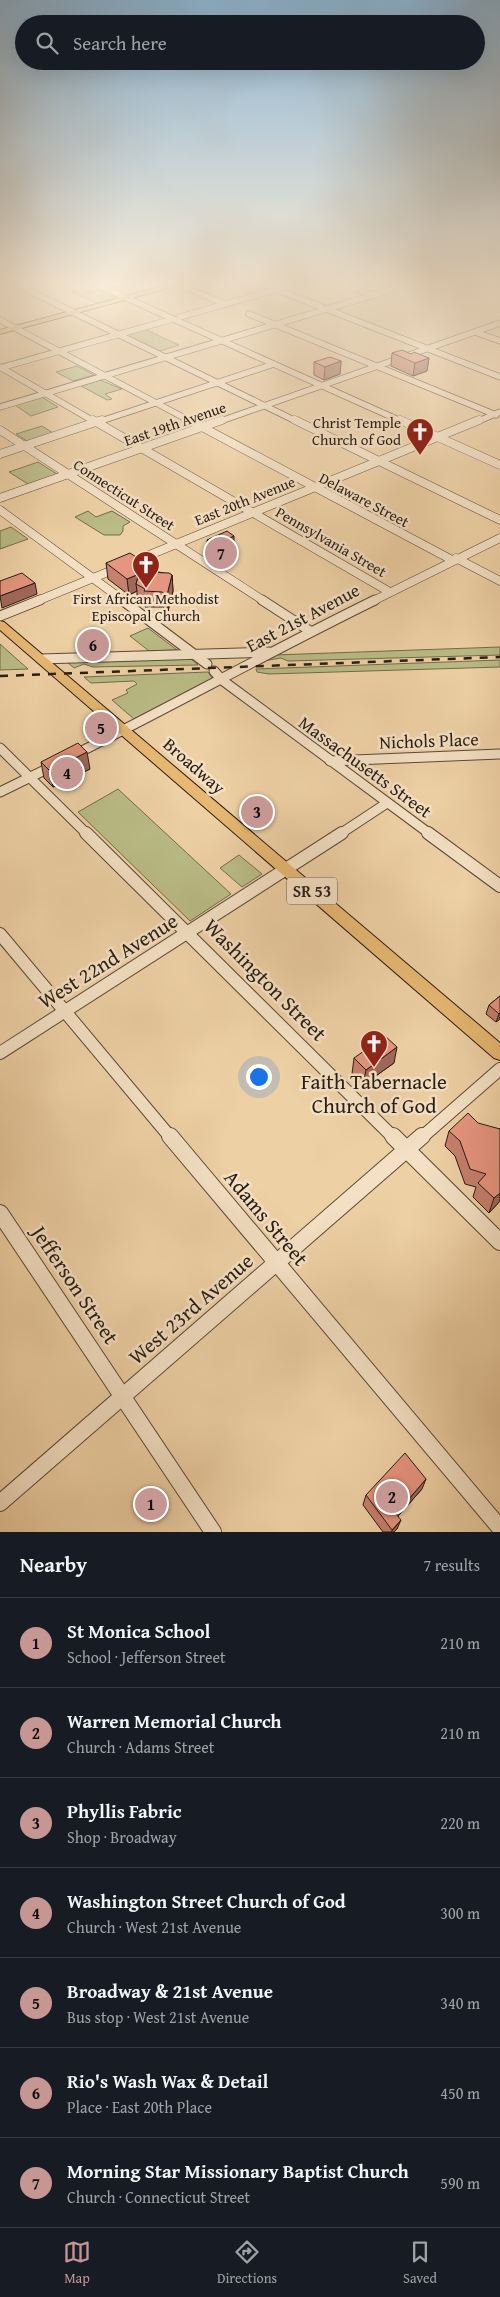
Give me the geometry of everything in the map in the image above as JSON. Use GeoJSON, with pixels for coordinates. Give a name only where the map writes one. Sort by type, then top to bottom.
{"type":"FeatureCollection","features":[{"type":"Feature","properties":{"kind":"main road","name":"Broadway"},"geometry":{"type":"LineString","coordinates":[[0,624],[500,1053]]}},
{"type":"Feature","properties":{"kind":"street"},"geometry":{"type":"LineString","coordinates":[[0,367],[46,354]]}},
{"type":"Feature","properties":{"kind":"street","name":"Delaware Street"},"geometry":{"type":"LineString","coordinates":[[65,354],[314,488],[500,581]]}},
{"type":"Feature","properties":{"kind":"street"},"geometry":{"type":"LineString","coordinates":[[157,354],[500,520]]}},
{"type":"Feature","properties":{"kind":"street"},"geometry":{"type":"LineString","coordinates":[[0,407],[175,354]]}},
{"type":"Feature","properties":{"kind":"street"},"geometry":{"type":"LineString","coordinates":[[253,354],[500,465]]}},
{"type":"Feature","properties":{"kind":"street"},"geometry":{"type":"LineString","coordinates":[[348,354],[498,414]]}},
{"type":"Feature","properties":{"kind":"street","name":"East 19th Avenue"},"geometry":{"type":"LineString","coordinates":[[0,498],[410,354]]}},
{"type":"Feature","properties":{"kind":"street"},"geometry":{"type":"LineString","coordinates":[[441,354],[500,377]]}},
{"type":"Feature","properties":{"kind":"street"},"geometry":{"type":"LineString","coordinates":[[0,454],[274,364]]}},
{"type":"Feature","properties":{"kind":"street","name":"Pennsylvania Street"},"geometry":{"type":"LineString","coordinates":[[0,367],[388,591]]}},
{"type":"Feature","properties":{"kind":"street","name":"East 20th Avenue"},"geometry":{"type":"LineString","coordinates":[[0,616],[378,461],[498,414]]}},
{"type":"Feature","properties":{"kind":"street","name":"Connecticut Street"},"geometry":{"type":"LineString","coordinates":[[0,430],[310,631]]}},
{"type":"Feature","properties":{"kind":"street","name":"Massachusetts Street"},"geometry":{"type":"LineString","coordinates":[[0,510],[195,653],[222,680],[500,886]]}},
{"type":"Feature","properties":{"kind":"street","name":"East 21st Avenue"},"geometry":{"type":"LineString","coordinates":[[0,792],[222,680],[268,652],[388,591],[454,559],[499,540]]}},
{"type":"Feature","properties":{"kind":"street"},"geometry":{"type":"LineString","coordinates":[[41,659],[268,652]]}},
{"type":"Feature","properties":{"kind":"street","name":"Washington Street"},"geometry":{"type":"LineString","coordinates":[[0,748],[500,1242]]}},
{"type":"Feature","properties":{"kind":"street","name":"Nichols Place"},"geometry":{"type":"LineString","coordinates":[[330,761],[500,754]]}},
{"type":"Feature","properties":{"kind":"street","name":"West 22nd Avenue"},"geometry":{"type":"LineString","coordinates":[[0,1052],[188,934],[387,803]]}},
{"type":"Feature","properties":{"kind":"street","name":"Adams Street"},"geometry":{"type":"LineString","coordinates":[[0,934],[500,1528]]}},
{"type":"Feature","properties":{"kind":"street","name":"West 23rd Avenue"},"geometry":{"type":"LineString","coordinates":[[0,1503],[500,1069]]}},
{"type":"Feature","properties":{"kind":"street","name":"Jefferson Street"},"geometry":{"type":"LineString","coordinates":[[0,1213],[213,1532]]}},
{"type":"Feature","properties":{"kind":"green space"},"geometry":{"type":"Polygon","coordinates":[[[77,366],[94,375],[73,381],[56,372],[77,366]]]}},
{"type":"Feature","properties":{"kind":"green space"},"geometry":{"type":"Polygon","coordinates":[[[100,380],[122,389],[105,394],[112,399],[107,400],[81,386],[100,380]]]}},
{"type":"Feature","properties":{"kind":"green space"},"geometry":{"type":"Polygon","coordinates":[[[42,397],[58,407],[31,416],[15,405],[42,397]]]}},
{"type":"Feature","properties":{"kind":"green space"},"geometry":{"type":"Polygon","coordinates":[[[42,426],[53,433],[27,441],[16,434],[42,426]]]}},
{"type":"Feature","properties":{"kind":"green space"},"geometry":{"type":"Polygon","coordinates":[[[38,462],[57,474],[28,484],[9,472],[38,462]]]}},
{"type":"Feature","properties":{"kind":"green space"},"geometry":{"type":"Polygon","coordinates":[[[88,511],[96,517],[112,511],[130,522],[123,526],[123,531],[120,535],[104,535],[75,517],[88,511]]]}},
{"type":"Feature","properties":{"kind":"green space"},"geometry":{"type":"Polygon","coordinates":[[[11,527],[28,539],[0,549],[0,531],[11,527]]]}},
{"type":"Feature","properties":{"kind":"green space"},"geometry":{"type":"Polygon","coordinates":[[[148,628],[177,650],[149,651],[130,636],[148,628]]]}},
{"type":"Feature","properties":{"kind":"green space"},"geometry":{"type":"Polygon","coordinates":[[[0,644],[28,669],[0,670],[0,644]]]}},
{"type":"Feature","properties":{"kind":"green space"},"geometry":{"type":"Polygon","coordinates":[[[500,647],[500,655],[288,661],[281,658],[263,661],[274,655],[500,647]]]}},
{"type":"Feature","properties":{"kind":"green space"},"geometry":{"type":"Polygon","coordinates":[[[189,657],[198,665],[93,667],[84,664],[74,668],[67,662],[189,657]]]}},
{"type":"Feature","properties":{"kind":"green space"},"geometry":{"type":"Polygon","coordinates":[[[500,660],[500,667],[269,674],[257,672],[256,669],[500,660]]]}},
{"type":"Feature","properties":{"kind":"green space"},"geometry":{"type":"Polygon","coordinates":[[[208,672],[212,678],[211,680],[134,719],[112,700],[128,693],[126,690],[137,684],[134,681],[91,683],[84,677],[208,672]]]}},
{"type":"Feature","properties":{"kind":"green space"},"geometry":{"type":"Polygon","coordinates":[[[118,789],[231,894],[190,921],[78,812],[118,789]]]}},
{"type":"Feature","properties":{"kind":"green space"},"geometry":{"type":"Polygon","coordinates":[[[239,855],[262,874],[242,887],[220,868],[239,855]]]}},
{"type":"Feature","properties":{"kind":"building"},"geometry":{"type":"Polygon","coordinates":[[[395,354],[420,354],[429,358],[415,363],[395,354]]]}},
{"type":"Feature","properties":{"kind":"building"},"geometry":{"type":"Polygon","coordinates":[[[330,357],[341,361],[325,367],[314,362],[330,357]]]}},
{"type":"Feature","properties":{"kind":"building"},"geometry":{"type":"Polygon","coordinates":[[[227,531],[234,536],[215,545],[207,540],[227,531]]]}},
{"type":"Feature","properties":{"kind":"building"},"geometry":{"type":"Polygon","coordinates":[[[130,553],[139,559],[146,556],[158,565],[142,572],[169,573],[172,575],[167,595],[162,592],[144,591],[145,589],[136,584],[139,574],[127,579],[106,563],[130,553]]]}},
{"type":"Feature","properties":{"kind":"building"},"geometry":{"type":"Polygon","coordinates":[[[22,573],[35,583],[0,596],[0,581],[22,573]]]}},
{"type":"Feature","properties":{"kind":"building"},"geometry":{"type":"Polygon","coordinates":[[[92,630],[104,640],[88,643],[80,636],[92,630]]]}},
{"type":"Feature","properties":{"kind":"building"},"geometry":{"type":"Polygon","coordinates":[[[78,743],[87,752],[50,771],[41,762],[78,743]]]}},
{"type":"Feature","properties":{"kind":"building"},"geometry":{"type":"Polygon","coordinates":[[[500,996],[500,1013],[499,1014],[489,1005],[500,996]]]}},
{"type":"Feature","properties":{"kind":"building"},"geometry":{"type":"Polygon","coordinates":[[[385,1036],[397,1047],[366,1070],[354,1058],[385,1036]]]}},
{"type":"Feature","properties":{"kind":"building"},"geometry":{"type":"Polygon","coordinates":[[[468,1113],[478,1123],[500,1129],[500,1193],[494,1198],[478,1183],[486,1174],[470,1169],[460,1141],[449,1131],[468,1113]]]}},
{"type":"Feature","properties":{"kind":"building"},"geometry":{"type":"Polygon","coordinates":[[[405,1453],[426,1479],[396,1514],[401,1520],[392,1530],[366,1495],[405,1453]]]}},
{"type":"Feature","properties":{"kind":"railway"},"geometry":{"type":"LineString","coordinates":[[0,676],[500,657]]}},
{"type":"Feature","properties":{"kind":"place","name":"Christ Temple Church of God"},"geometry":{"type":"Point","coordinates":[420,456]}},
{"type":"Feature","properties":{"kind":"place","name":"Morning Star Missionary Baptist Church"},"geometry":{"type":"Point","coordinates":[221,553]}},
{"type":"Feature","properties":{"kind":"place","name":"First African Methodist Episcopal Church"},"geometry":{"type":"Point","coordinates":[146,589]}},
{"type":"Feature","properties":{"kind":"place","name":"Rio's Wash Wax & Detail"},"geometry":{"type":"Point","coordinates":[93,645]}},
{"type":"Feature","properties":{"kind":"place","name":"Broadway & 21st Avenue"},"geometry":{"type":"Point","coordinates":[101,728]}},
{"type":"Feature","properties":{"kind":"place","name":"Washington Street Church of God"},"geometry":{"type":"Point","coordinates":[67,773]}},
{"type":"Feature","properties":{"kind":"place","name":"Phyllis Fabric"},"geometry":{"type":"Point","coordinates":[257,812]}},
{"type":"Feature","properties":{"kind":"place","name":"Faith Tabernacle Church of God"},"geometry":{"type":"Point","coordinates":[374,1068]}},
{"type":"Feature","properties":{"kind":"place","name":"Warren Memorial Church"},"geometry":{"type":"Point","coordinates":[392,1497]}},
{"type":"Feature","properties":{"kind":"place","name":"St Monica School"},"geometry":{"type":"Point","coordinates":[151,1504]}}]}
